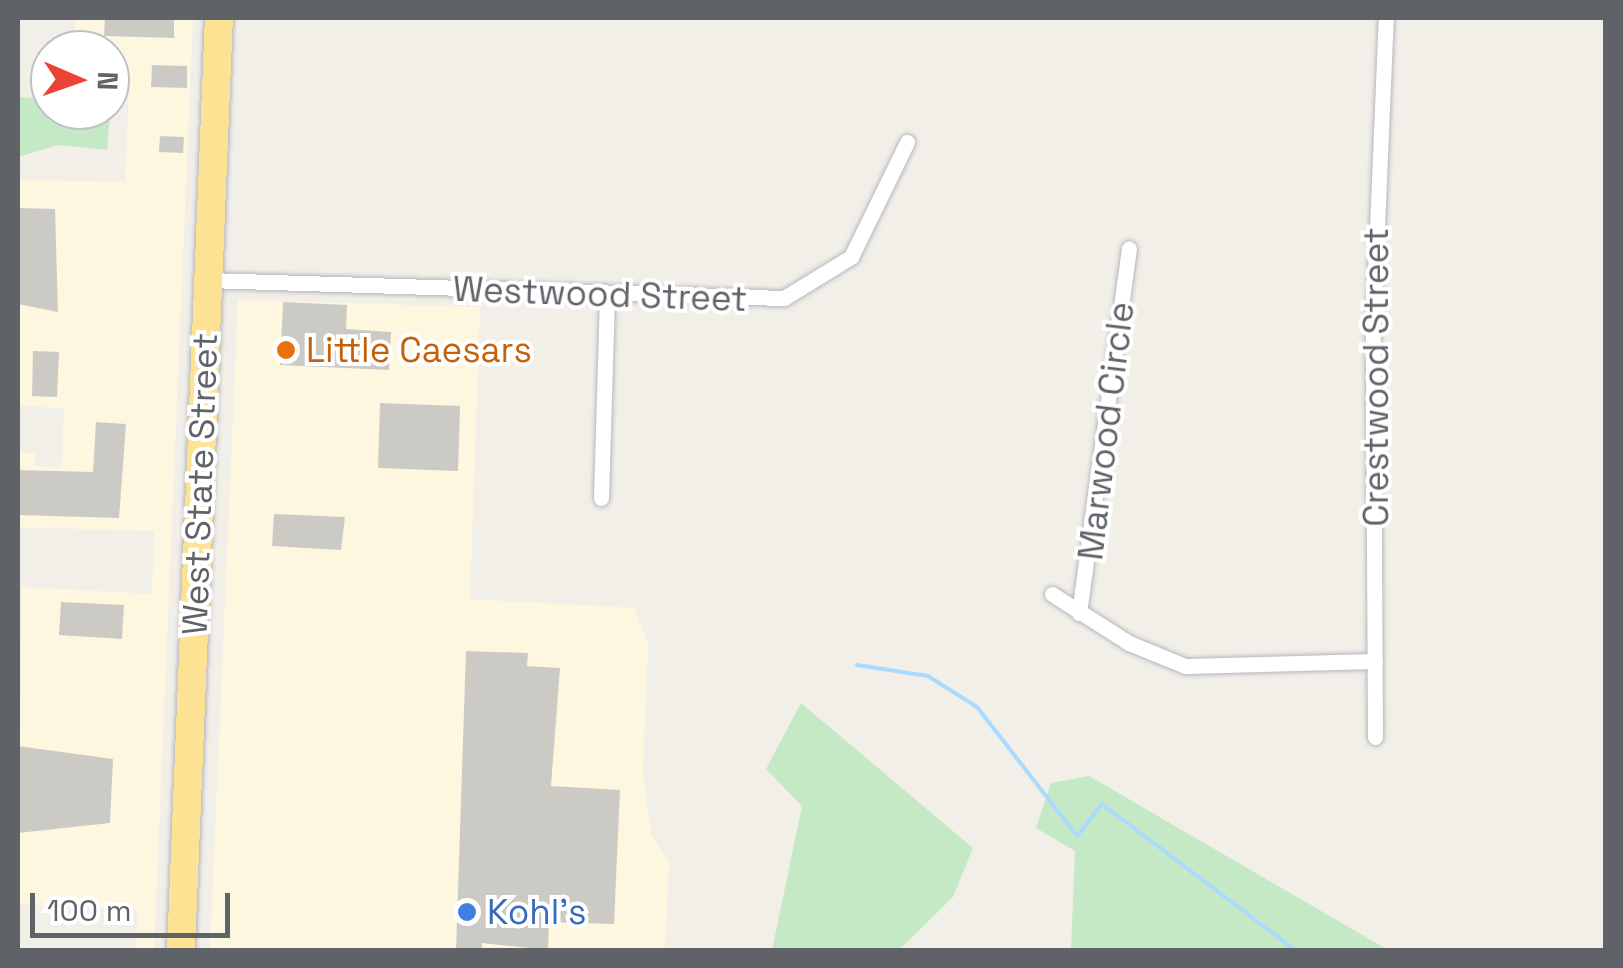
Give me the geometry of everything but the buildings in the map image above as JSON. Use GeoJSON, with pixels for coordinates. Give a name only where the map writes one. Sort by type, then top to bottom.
{"type":"FeatureCollection","features":[{"type":"Feature","properties":{"kind":"highway","name":"West State Street"},"geometry":{"type":"LineString","coordinates":[[182,950],[219,18]]}},
{"type":"Feature","properties":{"kind":"street","name":"Crestwood Street"},"geometry":{"type":"LineString","coordinates":[[1375,737],[1374,308],[1386,18]]}},
{"type":"Feature","properties":{"kind":"street","name":"Westwood Street"},"geometry":{"type":"LineString","coordinates":[[208,280],[756,300],[822,282],[863,242],[906,142]]}},
{"type":"Feature","properties":{"kind":"street","name":"Marwood Circle"},"geometry":{"type":"LineString","coordinates":[[1080,612],[1129,248]]}},
{"type":"Feature","properties":{"kind":"street"},"geometry":{"type":"LineString","coordinates":[[601,498],[607,296]]}},
{"type":"Feature","properties":{"kind":"street"},"geometry":{"type":"LineString","coordinates":[[1052,594],[1146,653],[1205,669],[1375,661]]}},
{"type":"Feature","properties":{"kind":"shaded area"},"geometry":{"type":"Polygon","coordinates":[[[75,18],[193,18],[154,950],[136,950],[138,910],[18,904],[22,587],[152,594],[154,531],[18,527],[18,453],[35,453],[34,466],[62,467],[64,408],[18,406],[18,180],[125,182],[130,130],[130,30],[74,30],[75,18]]]}},
{"type":"Feature","properties":{"kind":"shaded area"},"geometry":{"type":"Polygon","coordinates":[[[238,300],[480,307],[470,599],[635,608],[648,645],[643,771],[651,834],[669,863],[665,950],[210,950],[238,300]]]}},
{"type":"Feature","properties":{"kind":"green space"},"geometry":{"type":"Polygon","coordinates":[[[18,97],[30,98],[30,130],[109,130],[107,150],[58,145],[18,157],[18,97]]]}},
{"type":"Feature","properties":{"kind":"green space"},"geometry":{"type":"Polygon","coordinates":[[[801,703],[973,848],[953,897],[899,950],[772,950],[802,806],[766,769],[801,703]]]}},
{"type":"Feature","properties":{"kind":"green space"},"geometry":{"type":"Polygon","coordinates":[[[1089,776],[1388,950],[1071,950],[1075,851],[1036,828],[1051,783],[1089,776]]]}},
{"type":"Feature","properties":{"kind":"waterway"},"geometry":{"type":"LineString","coordinates":[[857,665],[928,676],[977,707],[1077,836],[1102,804],[1295,950]]}},
{"type":"Feature","properties":{"kind":"waterway"},"geometry":{"type":"LineString","coordinates":[[1488,950],[1498,950]]}},
{"type":"Feature","properties":{"kind":"place","name":"Little Caesars"},"geometry":{"type":"Point","coordinates":[286,350]}},
{"type":"Feature","properties":{"kind":"place","name":"Kohl's"},"geometry":{"type":"Point","coordinates":[467,912]}}]}
